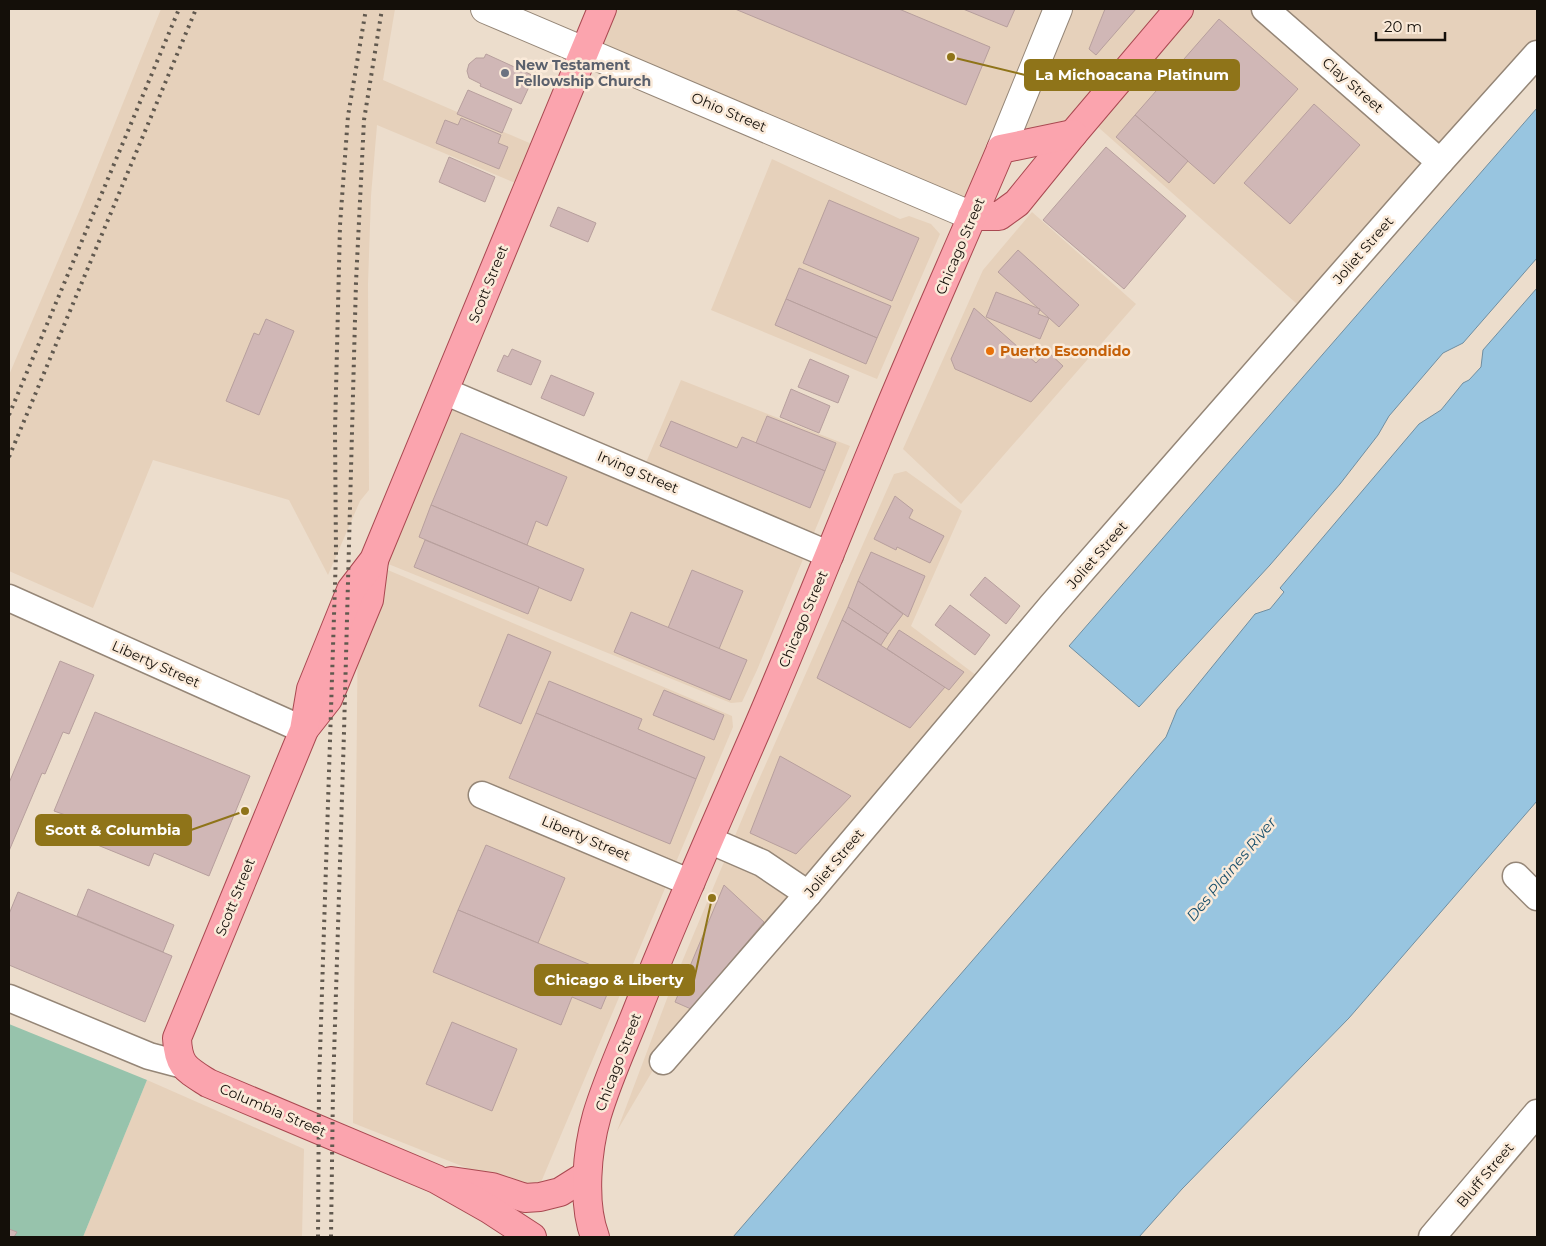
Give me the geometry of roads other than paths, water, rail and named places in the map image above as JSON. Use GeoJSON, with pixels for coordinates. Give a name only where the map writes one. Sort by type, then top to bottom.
{"type":"FeatureCollection","features":[{"type":"Feature","properties":{"kind":"main road","name":"Scott Street"},"geometry":{"type":"LineString","coordinates":[[183,1064],[178,1054],[177,1038],[304,730],[310,689],[352,590],[374,560],[602,9]]}},
{"type":"Feature","properties":{"kind":"main road"},"geometry":{"type":"LineString","coordinates":[[972,216],[999,216],[1017,203],[1179,9]]}},
{"type":"Feature","properties":{"kind":"main road"},"geometry":{"type":"LineString","coordinates":[[1001,149],[1073,134]]}},
{"type":"Feature","properties":{"kind":"main road","name":"Chicago Street"},"geometry":{"type":"LineString","coordinates":[[594,1237],[591,1227],[587,1176],[589,1152],[597,1116],[656,963],[830,554],[876,439],[1001,149]]}},
{"type":"Feature","properties":{"kind":"main road","name":"Columbia Street"},"geometry":{"type":"LineString","coordinates":[[183,1064],[208,1083],[436,1179],[490,1209],[532,1237]]}},
{"type":"Feature","properties":{"kind":"main road"},"geometry":{"type":"LineString","coordinates":[[436,1179],[492,1187],[525,1198],[540,1197],[560,1192],[587,1176]]}},
{"type":"Feature","properties":{"kind":"street","name":"Ohio Street"},"geometry":{"type":"LineString","coordinates":[[485,9],[972,216]]}},
{"type":"Feature","properties":{"kind":"street","name":"Chicago Street"},"geometry":{"type":"LineString","coordinates":[[1001,149],[1058,9]]}},
{"type":"Feature","properties":{"kind":"street","name":"Clay Street"},"geometry":{"type":"LineString","coordinates":[[1265,9],[1440,162]]}},
{"type":"Feature","properties":{"kind":"street","name":"Joliet Street"},"geometry":{"type":"LineString","coordinates":[[663,1061],[808,894],[1052,605],[1537,54]]}},
{"type":"Feature","properties":{"kind":"street","name":"Irving Street"},"geometry":{"type":"LineString","coordinates":[[444,390],[830,554]]}},
{"type":"Feature","properties":{"kind":"street","name":"Liberty Street"},"geometry":{"type":"LineString","coordinates":[[9,598],[304,730]]}},
{"type":"Feature","properties":{"kind":"street","name":"Liberty Street"},"geometry":{"type":"LineString","coordinates":[[482,795],[691,883]]}},
{"type":"Feature","properties":{"kind":"street"},"geometry":{"type":"LineString","coordinates":[[709,840],[762,863],[808,894]]}},
{"type":"Feature","properties":{"kind":"street"},"geometry":{"type":"LineString","coordinates":[[1516,876],[1537,897]]}},
{"type":"Feature","properties":{"kind":"street","name":"Columbia Street"},"geometry":{"type":"LineString","coordinates":[[9,998],[149,1056],[183,1064]]}},
{"type":"Feature","properties":{"kind":"street","name":"Bluff Street"},"geometry":{"type":"LineString","coordinates":[[1432,1237],[1537,1113]]}},
{"type":"Feature","properties":{"kind":"water"},"geometry":{"type":"Polygon","coordinates":[[[1537,108],[1537,258],[1463,343],[1443,353],[1389,416],[1378,435],[1340,484],[1270,565],[1139,707],[1069,646],[1537,108]]]}},
{"type":"Feature","properties":{"kind":"water","name":"Des Plaines River"},"geometry":{"type":"Polygon","coordinates":[[[1537,288],[1537,801],[1349,1018],[1182,1189],[1139,1237],[733,1237],[1166,737],[1177,710],[1255,614],[1270,609],[1284,592],[1280,588],[1419,424],[1441,410],[1463,383],[1469,380],[1481,367],[1483,350],[1537,288]]]}},
{"type":"Feature","properties":{"kind":"railway"},"geometry":{"type":"LineString","coordinates":[[9,415],[179,9]]}},
{"type":"Feature","properties":{"kind":"railway"},"geometry":{"type":"LineString","coordinates":[[9,457],[196,9]]}},
{"type":"Feature","properties":{"kind":"railway"},"geometry":{"type":"LineString","coordinates":[[318,1237],[319,1085],[336,553],[335,431],[340,225],[348,116],[366,9]]}},
{"type":"Feature","properties":{"kind":"railway"},"geometry":{"type":"LineString","coordinates":[[331,1237],[333,1089],[356,282],[364,120],[382,9]]}},
{"type":"Feature","properties":{"kind":"place","name":"La Michoacana Platinum"},"geometry":{"type":"Point","coordinates":[951,57]}},
{"type":"Feature","properties":{"kind":"place","name":"New Testament Fellowship Church"},"geometry":{"type":"Point","coordinates":[505,73]}},
{"type":"Feature","properties":{"kind":"place","name":"Puerto Escondido"},"geometry":{"type":"Point","coordinates":[990,351]}},
{"type":"Feature","properties":{"kind":"place","name":"Scott & Columbia"},"geometry":{"type":"Point","coordinates":[245,811]}},
{"type":"Feature","properties":{"kind":"place","name":"Chicago & Liberty"},"geometry":{"type":"Point","coordinates":[712,898]}}]}
